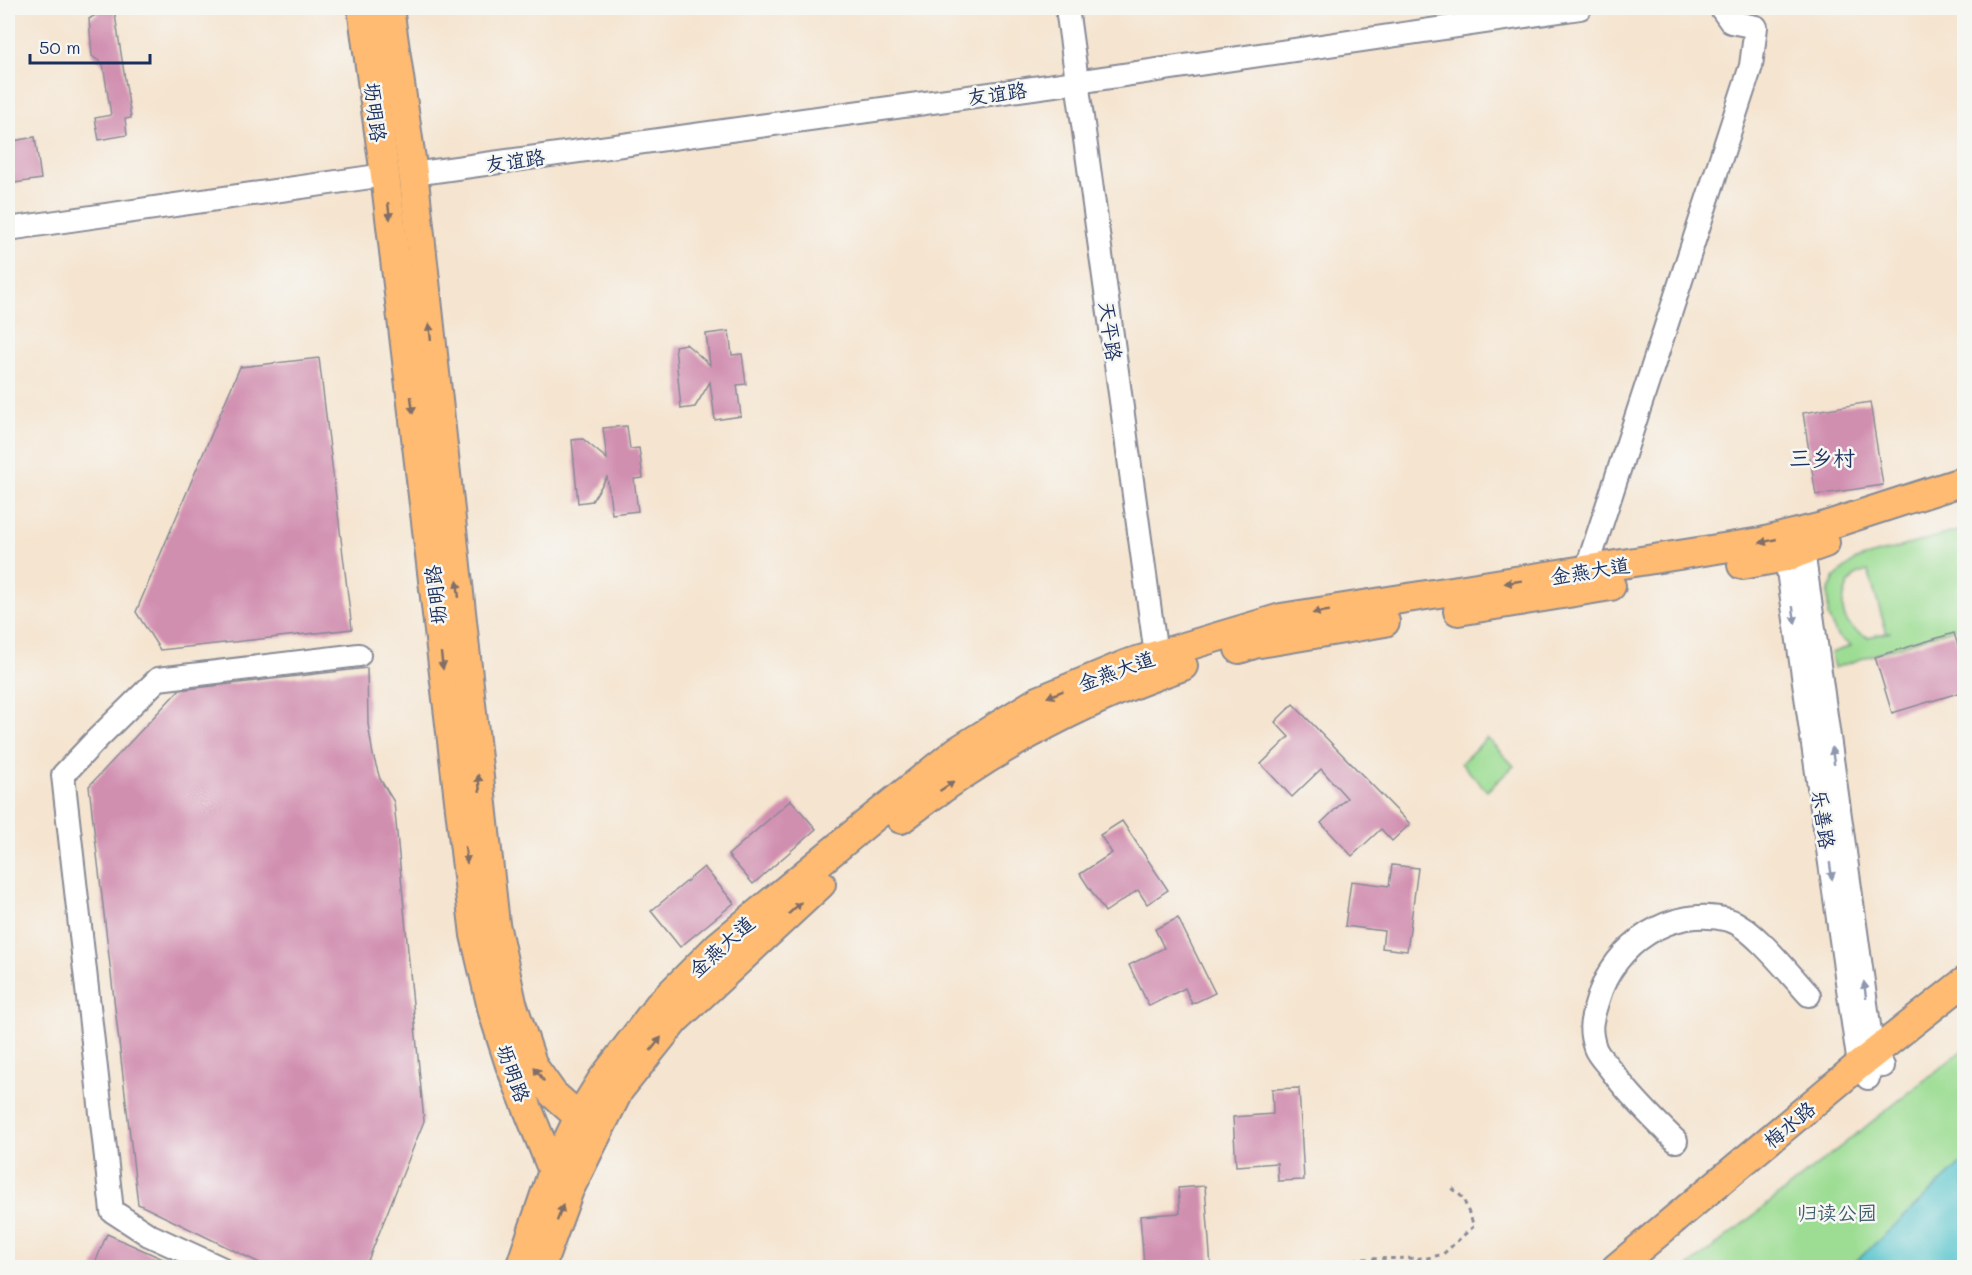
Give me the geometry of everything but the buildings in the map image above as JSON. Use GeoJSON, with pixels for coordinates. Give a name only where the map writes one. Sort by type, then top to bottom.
{"type":"FeatureCollection","features":[{"type":"Feature","properties":{"kind":"main road","name":"坜明路"},"geometry":{"type":"LineString","coordinates":[[362,8],[475,935],[493,1012],[510,1065],[553,1171]]}},
{"type":"Feature","properties":{"kind":"main road","name":"坜明路"},"geometry":{"type":"LineString","coordinates":[[389,8],[413,174],[495,924],[512,1003],[533,1066],[553,1094],[579,1117]]}},
{"type":"Feature","properties":{"kind":"main road","name":"金燕大道"},"geometry":{"type":"LineString","coordinates":[[520,1268],[553,1171],[579,1117],[602,1080],[659,1005],[719,945],[948,758],[1038,700],[1127,664],[1281,618],[1761,542],[1822,527],[1965,481]]}},
{"type":"Feature","properties":{"kind":"main road","name":"金燕大道"},"geometry":{"type":"LineString","coordinates":[[540,1268],[569,1190],[619,1090],[675,1020],[844,863],[917,806],[1007,747],[1126,686],[1254,644],[1794,554],[1965,496]]}},
{"type":"Feature","properties":{"kind":"main road","name":"梅水路"},"geometry":{"type":"LineString","coordinates":[[1631,1268],[1871,1066],[1965,982]]}},
{"type":"Feature","properties":{"kind":"main road","name":"梅水路"},"geometry":{"type":"LineString","coordinates":[[1616,1268],[1871,1066],[1965,1007]]}},
{"type":"Feature","properties":{"kind":"street","name":"天平路"},"geometry":{"type":"LineString","coordinates":[[1067,8],[1156,655]]}},
{"type":"Feature","properties":{"kind":"street","name":"友谊路"},"geometry":{"type":"LineString","coordinates":[[413,174],[1076,82],[1580,8]]}},
{"type":"Feature","properties":{"kind":"street"},"geometry":{"type":"LineString","coordinates":[[1586,570],[1751,66],[1756,27],[1731,22],[1721,8]]}},
{"type":"Feature","properties":{"kind":"street"},"geometry":{"type":"LineString","coordinates":[[8,214],[383,168]]}},
{"type":"Feature","properties":{"kind":"street"},"geometry":{"type":"LineString","coordinates":[[8,229],[383,168]]}},
{"type":"Feature","properties":{"kind":"street","name":"乐善路"},"geometry":{"type":"LineString","coordinates":[[1794,554],[1871,1066]]}},
{"type":"Feature","properties":{"kind":"street"},"geometry":{"type":"LineString","coordinates":[[221,1268],[149,1234],[112,1211],[63,775],[158,679],[359,655]]}},
{"type":"Feature","properties":{"kind":"street"},"geometry":{"type":"LineString","coordinates":[[1676,1141],[1631,1098],[1596,1050],[1590,1025],[1600,990],[1618,958],[1640,937],[1665,924],[1700,916],[1732,921],[1762,942],[1809,995]]}},
{"type":"Feature","properties":{"kind":"path"},"geometry":{"type":"LineString","coordinates":[[1329,1268],[1335,1264],[1356,1259],[1428,1258],[1443,1254],[1474,1226],[1463,1198],[1452,1188]]}},
{"type":"Feature","properties":{"kind":"green space"},"geometry":{"type":"Polygon","coordinates":[[[1964,529],[1964,625],[1834,668],[1831,653],[1851,646],[1837,636],[1828,617],[1828,592],[1835,577],[1855,560],[1964,529]],[[1868,571],[1858,574],[1849,583],[1844,597],[1843,611],[1850,625],[1857,632],[1868,637],[1887,633],[1868,571]]]}},
{"type":"Feature","properties":{"kind":"green space"},"geometry":{"type":"Polygon","coordinates":[[[1487,738],[1514,766],[1487,791],[1461,763],[1487,738]]]}},
{"type":"Feature","properties":{"kind":"green space","name":"归读公园"},"geometry":{"type":"Polygon","coordinates":[[[1964,1049],[1964,1161],[1850,1267],[1687,1268],[1964,1049]]]}},
{"type":"Feature","properties":{"kind":"water"},"geometry":{"type":"Polygon","coordinates":[[[1964,1161],[1964,1267],[1850,1267],[1964,1161]]]}},
{"type":"Feature","properties":{"kind":"district","name":"三乡村"},"geometry":{"type":"Point","coordinates":[1822,457]}}]}
